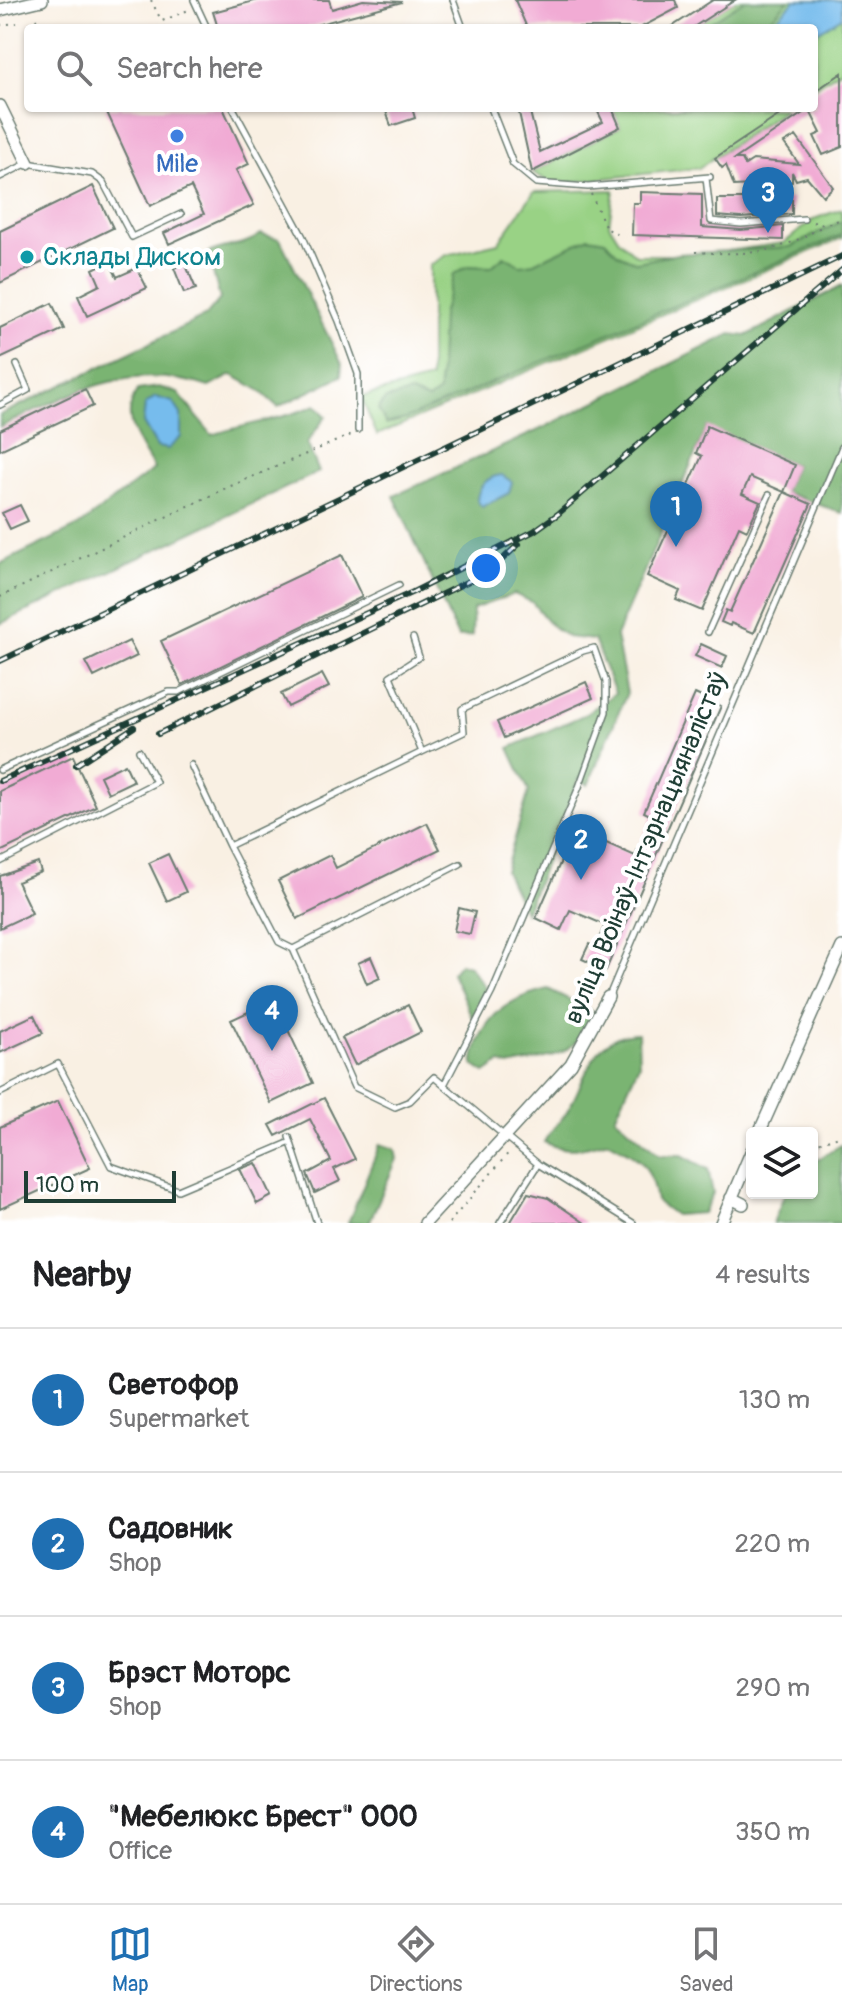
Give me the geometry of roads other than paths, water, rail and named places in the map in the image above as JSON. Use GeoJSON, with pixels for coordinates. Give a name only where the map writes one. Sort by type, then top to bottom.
{"type":"FeatureCollection","features":[{"type":"Feature","properties":{"kind":"street"},"geometry":{"type":"LineString","coordinates":[[0,10],[34,1]]}},
{"type":"Feature","properties":{"kind":"street"},"geometry":{"type":"LineString","coordinates":[[0,106],[28,163]]}},
{"type":"Feature","properties":{"kind":"street"},"geometry":{"type":"LineString","coordinates":[[762,1127],[842,947]]}},
{"type":"Feature","properties":{"kind":"street","name":"вуліца Воінаў-Інтэрнацыяналістаў"},"geometry":{"type":"LineString","coordinates":[[425,1223],[571,1064],[608,997]]}},
{"type":"Feature","properties":{"kind":"street"},"geometry":{"type":"LineString","coordinates":[[721,1223],[746,1164]]}},
{"type":"Feature","properties":{"kind":"street"},"geometry":{"type":"LineString","coordinates":[[731,1198],[743,1204]]}},
{"type":"Feature","properties":{"kind":"lane"},"geometry":{"type":"LineString","coordinates":[[453,0],[462,24]]}},
{"type":"Feature","properties":{"kind":"lane"},"geometry":{"type":"LineString","coordinates":[[196,3],[205,24]]}},
{"type":"Feature","properties":{"kind":"lane"},"geometry":{"type":"LineString","coordinates":[[235,112],[303,237],[339,321],[358,374],[358,430]]}},
{"type":"Feature","properties":{"kind":"lane"},"geometry":{"type":"LineString","coordinates":[[492,112],[506,150],[524,176],[550,187],[708,178],[711,221],[741,224],[804,219]]}},
{"type":"Feature","properties":{"kind":"lane"},"geometry":{"type":"LineString","coordinates":[[0,177],[28,163],[92,174],[103,182],[132,237],[181,214]]}},
{"type":"Feature","properties":{"kind":"lane"},"geometry":{"type":"LineString","coordinates":[[0,405],[28,390],[17,365]]}},
{"type":"Feature","properties":{"kind":"lane","name":"вуліца Воінаў-Інтэрнацыяналістаў"},"geometry":{"type":"LineString","coordinates":[[608,997],[842,447]]}},
{"type":"Feature","properties":{"kind":"lane"},"geometry":{"type":"LineString","coordinates":[[708,632],[769,495]]}},
{"type":"Feature","properties":{"kind":"lane"},"geometry":{"type":"LineString","coordinates":[[0,770],[169,692],[179,692],[399,585]]}},
{"type":"Feature","properties":{"kind":"lane"},"geometry":{"type":"LineString","coordinates":[[413,638],[419,657],[390,676],[422,752]]}},
{"type":"Feature","properties":{"kind":"lane"},"geometry":{"type":"LineString","coordinates":[[229,846],[464,732],[462,709],[594,648],[606,682],[606,712],[579,787],[498,978],[445,1083]]}},
{"type":"Feature","properties":{"kind":"lane"},"geometry":{"type":"LineString","coordinates":[[0,862],[156,782],[139,751]]}},
{"type":"Feature","properties":{"kind":"lane"},"geometry":{"type":"LineString","coordinates":[[191,765],[279,942],[293,949],[354,1087],[395,1107],[410,1101],[434,1077],[506,1133],[514,1146],[538,1164],[633,1223]]}},
{"type":"Feature","properties":{"kind":"lane"},"geometry":{"type":"LineString","coordinates":[[293,949],[460,864]]}},
{"type":"Feature","properties":{"kind":"lane"},"geometry":{"type":"LineString","coordinates":[[0,1093],[58,1064],[111,1166],[178,1190],[290,1139],[317,1223]]}},
{"type":"Feature","properties":{"kind":"lane"},"geometry":{"type":"LineString","coordinates":[[500,1223],[538,1164]]}},
{"type":"Feature","properties":{"kind":"water"},"geometry":{"type":"Polygon","coordinates":[[[795,0],[842,0],[842,17],[818,32],[818,24],[771,24],[795,0]]]}},
{"type":"Feature","properties":{"kind":"water"},"geometry":{"type":"Polygon","coordinates":[[[155,397],[173,402],[181,414],[181,437],[168,449],[157,447],[143,423],[145,405],[155,397]]]}},
{"type":"Feature","properties":{"kind":"water"},"geometry":{"type":"Polygon","coordinates":[[[502,475],[512,482],[509,493],[482,507],[477,500],[482,486],[492,477],[502,475]]]}},
{"type":"Feature","properties":{"kind":"railway"},"geometry":{"type":"LineString","coordinates":[[0,661],[842,256]]}},
{"type":"Feature","properties":{"kind":"railway"},"geometry":{"type":"LineString","coordinates":[[0,781],[413,592],[534,531],[558,514],[842,270]]}},
{"type":"Feature","properties":{"kind":"railway"},"geometry":{"type":"LineString","coordinates":[[158,734],[491,570],[519,544]]}},
{"type":"Feature","properties":{"kind":"railway"},"geometry":{"type":"LineString","coordinates":[[76,765],[134,727]]}},
{"type":"Feature","properties":{"kind":"place","name":"Mile"},"geometry":{"type":"Point","coordinates":[177,136]}},
{"type":"Feature","properties":{"kind":"place","name":"Брэст Моторс"},"geometry":{"type":"Point","coordinates":[768,233]}},
{"type":"Feature","properties":{"kind":"place","name":"Склады Диском"},"geometry":{"type":"Point","coordinates":[27,257]}},
{"type":"Feature","properties":{"kind":"place","name":"Светофор"},"geometry":{"type":"Point","coordinates":[676,547]}},
{"type":"Feature","properties":{"kind":"place","name":"Садовник"},"geometry":{"type":"Point","coordinates":[581,880]}},
{"type":"Feature","properties":{"kind":"place","name":"\"Мебелюкс Брест\" ООО"},"geometry":{"type":"Point","coordinates":[272,1051]}}]}
